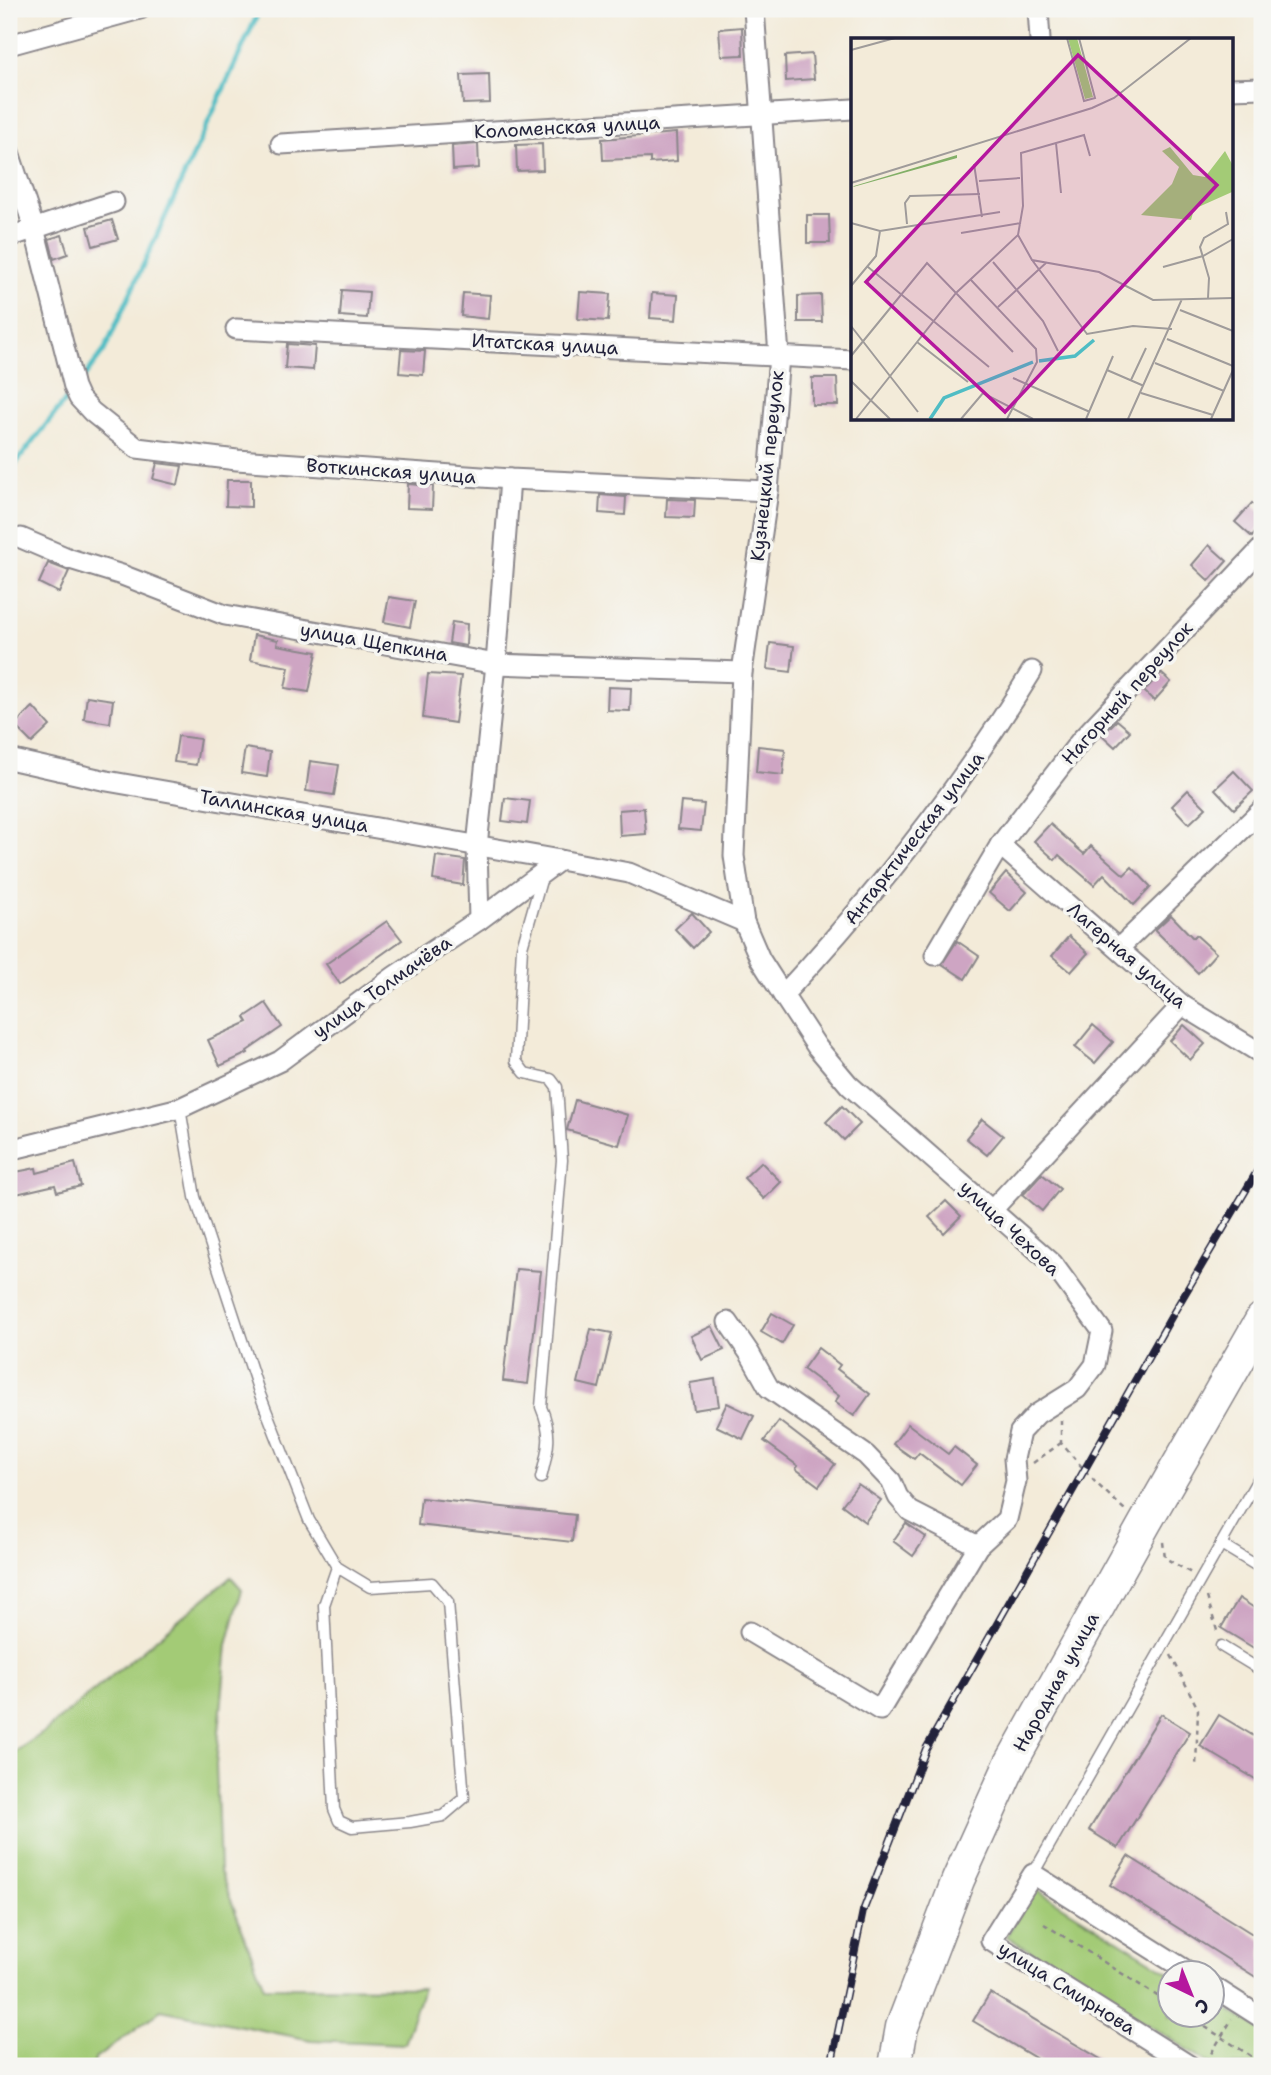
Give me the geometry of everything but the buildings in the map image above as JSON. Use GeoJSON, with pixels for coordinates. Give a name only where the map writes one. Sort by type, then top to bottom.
{"type":"FeatureCollection","features":[{"type":"Feature","properties":{"kind":"main road","name":"Народная улица"},"geometry":{"type":"LineString","coordinates":[[895,2066],[902,2027],[948,1904],[1010,1765],[1131,1546],[1262,1319]]}},
{"type":"Feature","properties":{"kind":"street"},"geometry":{"type":"LineString","coordinates":[[9,45],[140,9]]}},
{"type":"Feature","properties":{"kind":"street","name":"Кузнецкий переулок"},"geometry":{"type":"LineString","coordinates":[[744,922],[734,856],[743,672],[768,491],[779,356],[754,9]]}},
{"type":"Feature","properties":{"kind":"street"},"geometry":{"type":"LineString","coordinates":[[1038,9],[1040,38]]}},
{"type":"Feature","properties":{"kind":"street"},"geometry":{"type":"LineString","coordinates":[[1232,89],[1262,88]]}},
{"type":"Feature","properties":{"kind":"street","name":"Коломенская улица"},"geometry":{"type":"LineString","coordinates":[[281,144],[851,109]]}},
{"type":"Feature","properties":{"kind":"street","name":"Воткинская улица"},"geometry":{"type":"LineString","coordinates":[[9,152],[34,228],[77,393],[92,412],[137,448],[237,460],[510,480],[768,491]]}},
{"type":"Feature","properties":{"kind":"street"},"geometry":{"type":"LineString","coordinates":[[9,237],[114,202]]}},
{"type":"Feature","properties":{"kind":"street","name":"Итатская улица"},"geometry":{"type":"LineString","coordinates":[[236,329],[851,360]]}},
{"type":"Feature","properties":{"kind":"street"},"geometry":{"type":"LineString","coordinates":[[479,920],[477,846],[496,664],[510,480]]}},
{"type":"Feature","properties":{"kind":"street","name":"улица Щепкина"},"geometry":{"type":"LineString","coordinates":[[21,538],[225,615],[496,664],[743,672]]}},
{"type":"Feature","properties":{"kind":"street","name":"Нагорный переулок"},"geometry":{"type":"LineString","coordinates":[[935,956],[1000,845],[1081,740],[1262,548]]}},
{"type":"Feature","properties":{"kind":"street","name":"Антарктическая улица"},"geometry":{"type":"LineString","coordinates":[[783,995],[883,881],[992,737],[1032,671]]}},
{"type":"Feature","properties":{"kind":"street","name":"Таллинская улица"},"geometry":{"type":"LineString","coordinates":[[9,759],[107,781],[561,860]]}},
{"type":"Feature","properties":{"kind":"street"},"geometry":{"type":"LineString","coordinates":[[1119,948],[1262,810]]}},
{"type":"Feature","properties":{"kind":"street","name":"Лагерная улица"},"geometry":{"type":"LineString","coordinates":[[1000,845],[1182,1005],[1262,1054]]}},
{"type":"Feature","properties":{"kind":"street"},"geometry":{"type":"LineString","coordinates":[[561,860],[629,873],[744,922]]}},
{"type":"Feature","properties":{"kind":"street","name":"улица Толмачёва"},"geometry":{"type":"LineString","coordinates":[[9,1150],[180,1108],[280,1061],[395,975],[479,920],[561,860]]}},
{"type":"Feature","properties":{"kind":"street","name":"улица Чехова"},"geometry":{"type":"LineString","coordinates":[[744,922],[760,959],[783,995],[817,1047],[849,1085],[1053,1264],[1102,1331],[1095,1365],[1077,1389],[1037,1414],[1020,1432],[1007,1519],[978,1546],[880,1710],[750,1632]]}},
{"type":"Feature","properties":{"kind":"street"},"geometry":{"type":"LineString","coordinates":[[992,1210],[1182,1005]]}},
{"type":"Feature","properties":{"kind":"street"},"geometry":{"type":"LineString","coordinates":[[728,1322],[769,1388],[866,1455],[891,1481],[898,1497],[910,1511],[978,1546]]}},
{"type":"Feature","properties":{"kind":"street"},"geometry":{"type":"LineString","coordinates":[[1033,1874],[1171,1960]]}},
{"type":"Feature","properties":{"kind":"street","name":"улица Смирнова"},"geometry":{"type":"LineString","coordinates":[[1033,1874],[991,1941],[1190,2066]]}},
{"type":"Feature","properties":{"kind":"street"},"geometry":{"type":"LineString","coordinates":[[1226,1995],[1262,2018]]}},
{"type":"Feature","properties":{"kind":"lane"},"geometry":{"type":"LineString","coordinates":[[541,1478],[549,1443],[548,1424],[541,1407],[562,1160],[556,1087],[551,1079],[525,1073],[516,1061],[522,947],[543,873]]}},
{"type":"Feature","properties":{"kind":"lane"},"geometry":{"type":"LineString","coordinates":[[180,1108],[195,1197],[259,1392],[309,1520],[337,1567],[370,1587],[432,1583],[448,1602],[464,1798],[443,1816],[352,1827],[339,1821],[334,1809],[324,1605],[337,1567]]}},
{"type":"Feature","properties":{"kind":"lane"},"geometry":{"type":"LineString","coordinates":[[1033,1874],[1262,1472]]}},
{"type":"Feature","properties":{"kind":"lane"},"geometry":{"type":"LineString","coordinates":[[1221,1544],[1262,1569]]}},
{"type":"Feature","properties":{"kind":"lane"},"geometry":{"type":"LineString","coordinates":[[1221,1646],[1262,1671]]}},
{"type":"Feature","properties":{"kind":"path"},"geometry":{"type":"LineString","coordinates":[[1015,1475],[1062,1443]]}},
{"type":"Feature","properties":{"kind":"path"},"geometry":{"type":"LineString","coordinates":[[1164,1643],[1198,1709],[1196,1768]]}},
{"type":"Feature","properties":{"kind":"path"},"geometry":{"type":"LineString","coordinates":[[1044,1924],[1156,1995]]}},
{"type":"Feature","properties":{"kind":"path"},"geometry":{"type":"LineString","coordinates":[[1203,2066],[1241,2004]]}},
{"type":"Feature","properties":{"kind":"path"},"geometry":{"type":"LineString","coordinates":[[1210,2030],[1262,2063]]}},
{"type":"Feature","properties":{"kind":"green space"},"geometry":{"type":"Polygon","coordinates":[[[231,1577],[242,1589],[227,1645],[216,1765],[220,1871],[264,1987],[423,1988],[404,2044],[311,2040],[161,2010],[95,2059],[94,2066],[9,2066],[9,1756],[44,1732],[231,1577]]]}},
{"type":"Feature","properties":{"kind":"green space"},"geometry":{"type":"Polygon","coordinates":[[[1036,1889],[1156,1964],[1156,2030],[1006,1936],[1036,1889]]]}},
{"type":"Feature","properties":{"kind":"green space"},"geometry":{"type":"Polygon","coordinates":[[[1226,2008],[1262,2031],[1262,2066],[1214,2066],[1156,2030],[1226,2030],[1226,2008]]]}},
{"type":"Feature","properties":{"kind":"waterway"},"geometry":{"type":"LineString","coordinates":[[78,385],[104,351],[260,9]]}},
{"type":"Feature","properties":{"kind":"waterway"},"geometry":{"type":"LineString","coordinates":[[9,472],[72,392]]}},
{"type":"Feature","properties":{"kind":"railway"},"geometry":{"type":"LineString","coordinates":[[831,2066],[863,1911],[926,1749],[1174,1312],[1262,1163]]}}]}
